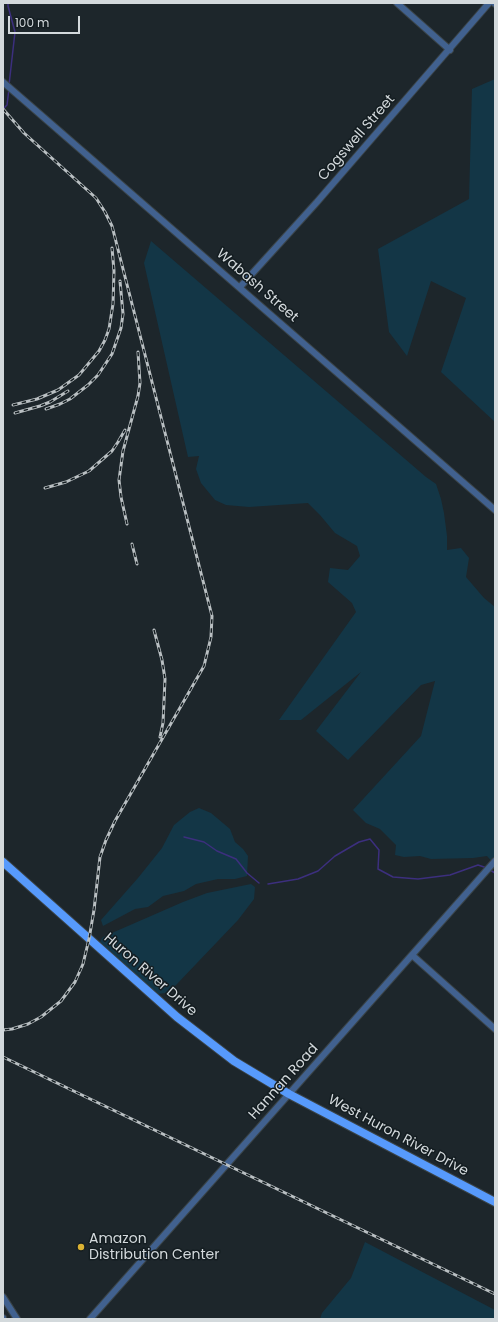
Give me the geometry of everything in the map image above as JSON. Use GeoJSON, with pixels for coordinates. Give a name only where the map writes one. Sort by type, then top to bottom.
{"type":"FeatureCollection","features":[{"type":"Feature","properties":{"kind":"main road","name":"Huron River Drive"},"geometry":{"type":"LineString","coordinates":[[3,862],[196,1033],[247,1070],[289,1094]]}},
{"type":"Feature","properties":{"kind":"main road","name":"West Huron River Drive"},"geometry":{"type":"LineString","coordinates":[[289,1094],[495,1202]]}},
{"type":"Feature","properties":{"kind":"street"},"geometry":{"type":"LineString","coordinates":[[396,3],[450,50]]}},
{"type":"Feature","properties":{"kind":"street","name":"Cogswell Street"},"geometry":{"type":"LineString","coordinates":[[240,286],[317,202],[490,3]]}},
{"type":"Feature","properties":{"kind":"street","name":"Wabash Street"},"geometry":{"type":"LineString","coordinates":[[3,82],[240,286],[495,510]]}},
{"type":"Feature","properties":{"kind":"street","name":"Hannan Road"},"geometry":{"type":"LineString","coordinates":[[90,1319],[495,861]]}},
{"type":"Feature","properties":{"kind":"street"},"geometry":{"type":"LineString","coordinates":[[412,955],[495,1029]]}},
{"type":"Feature","properties":{"kind":"street"},"geometry":{"type":"LineString","coordinates":[[3,1297],[17,1319]]}},
{"type":"Feature","properties":{"kind":"shaded area"},"geometry":{"type":"Polygon","coordinates":[[[495,79],[495,422],[441,372],[466,298],[431,281],[407,356],[389,332],[378,249],[469,199],[472,89],[495,79]]]}},
{"type":"Feature","properties":{"kind":"shaded area"},"geometry":{"type":"Polygon","coordinates":[[[151,241],[436,484],[444,513],[447,550],[461,548],[469,558],[466,577],[484,598],[495,607],[495,865],[487,856],[473,858],[431,859],[420,856],[404,857],[395,855],[396,845],[380,829],[366,823],[353,810],[421,736],[435,681],[421,685],[348,760],[316,731],[361,672],[301,720],[279,720],[356,612],[352,603],[328,582],[330,568],[348,570],[360,556],[357,546],[335,533],[308,503],[249,507],[226,505],[215,500],[201,483],[196,469],[199,456],[188,457],[144,263],[151,241]]]}},
{"type":"Feature","properties":{"kind":"shaded area"},"geometry":{"type":"Polygon","coordinates":[[[199,808],[211,813],[230,829],[235,842],[248,856],[247,876],[235,879],[218,879],[196,884],[184,891],[163,896],[148,907],[135,909],[103,926],[101,920],[162,848],[174,825],[190,812],[199,808]]]}},
{"type":"Feature","properties":{"kind":"shaded area"},"geometry":{"type":"Polygon","coordinates":[[[251,884],[255,887],[254,899],[238,920],[176,985],[165,993],[158,994],[100,942],[105,936],[183,902],[207,893],[251,884]]]}},
{"type":"Feature","properties":{"kind":"shaded area"},"geometry":{"type":"Polygon","coordinates":[[[365,1242],[495,1310],[495,1319],[320,1319],[322,1313],[351,1278],[365,1242]]]}},
{"type":"Feature","properties":{"kind":"waterway"},"geometry":{"type":"LineString","coordinates":[[8,3],[15,32],[9,85]]}},
{"type":"Feature","properties":{"kind":"waterway"},"geometry":{"type":"LineString","coordinates":[[3,109],[7,105],[9,89]]}},
{"type":"Feature","properties":{"kind":"waterway"},"geometry":{"type":"LineString","coordinates":[[184,837],[204,842],[217,851],[236,859],[247,873],[259,883]]}},
{"type":"Feature","properties":{"kind":"waterway"},"geometry":{"type":"LineString","coordinates":[[268,884],[298,879],[318,871],[335,856],[359,842],[370,839],[379,850],[378,869],[393,877],[418,879],[450,875],[478,865],[487,868]]}},
{"type":"Feature","properties":{"kind":"waterway"},"geometry":{"type":"LineString","coordinates":[[490,870],[495,873]]}},
{"type":"Feature","properties":{"kind":"railway"},"geometry":{"type":"LineString","coordinates":[[3,109],[24,133],[96,198],[112,226],[212,616],[211,637],[204,666],[115,821],[106,840],[100,857],[89,939],[83,964],[75,982],[61,1001],[41,1017],[28,1024],[3,1030]]}},
{"type":"Feature","properties":{"kind":"railway"},"geometry":{"type":"LineString","coordinates":[[13,405],[37,399],[58,390],[79,375],[99,351],[109,329],[113,304],[114,271],[112,248]]}},
{"type":"Feature","properties":{"kind":"railway"},"geometry":{"type":"LineString","coordinates":[[46,409],[70,399],[88,385],[98,375],[112,354],[121,328],[123,314],[120,281]]}},
{"type":"Feature","properties":{"kind":"railway"},"geometry":{"type":"LineString","coordinates":[[127,524],[119,480],[123,451],[138,396],[140,383],[138,352]]}},
{"type":"Feature","properties":{"kind":"railway"},"geometry":{"type":"LineString","coordinates":[[15,413],[50,402],[68,391]]}},
{"type":"Feature","properties":{"kind":"railway"},"geometry":{"type":"LineString","coordinates":[[45,488],[66,482],[89,471],[112,451],[125,430]]}},
{"type":"Feature","properties":{"kind":"railway"},"geometry":{"type":"LineString","coordinates":[[132,544],[137,564]]}},
{"type":"Feature","properties":{"kind":"railway"},"geometry":{"type":"LineString","coordinates":[[154,630],[162,660],[165,679],[163,723],[160,737]]}},
{"type":"Feature","properties":{"kind":"railway"},"geometry":{"type":"LineString","coordinates":[[3,1057],[495,1294]]}},
{"type":"Feature","properties":{"kind":"place","name":"Amazon Distribution Center"},"geometry":{"type":"Point","coordinates":[81,1247]}}]}
